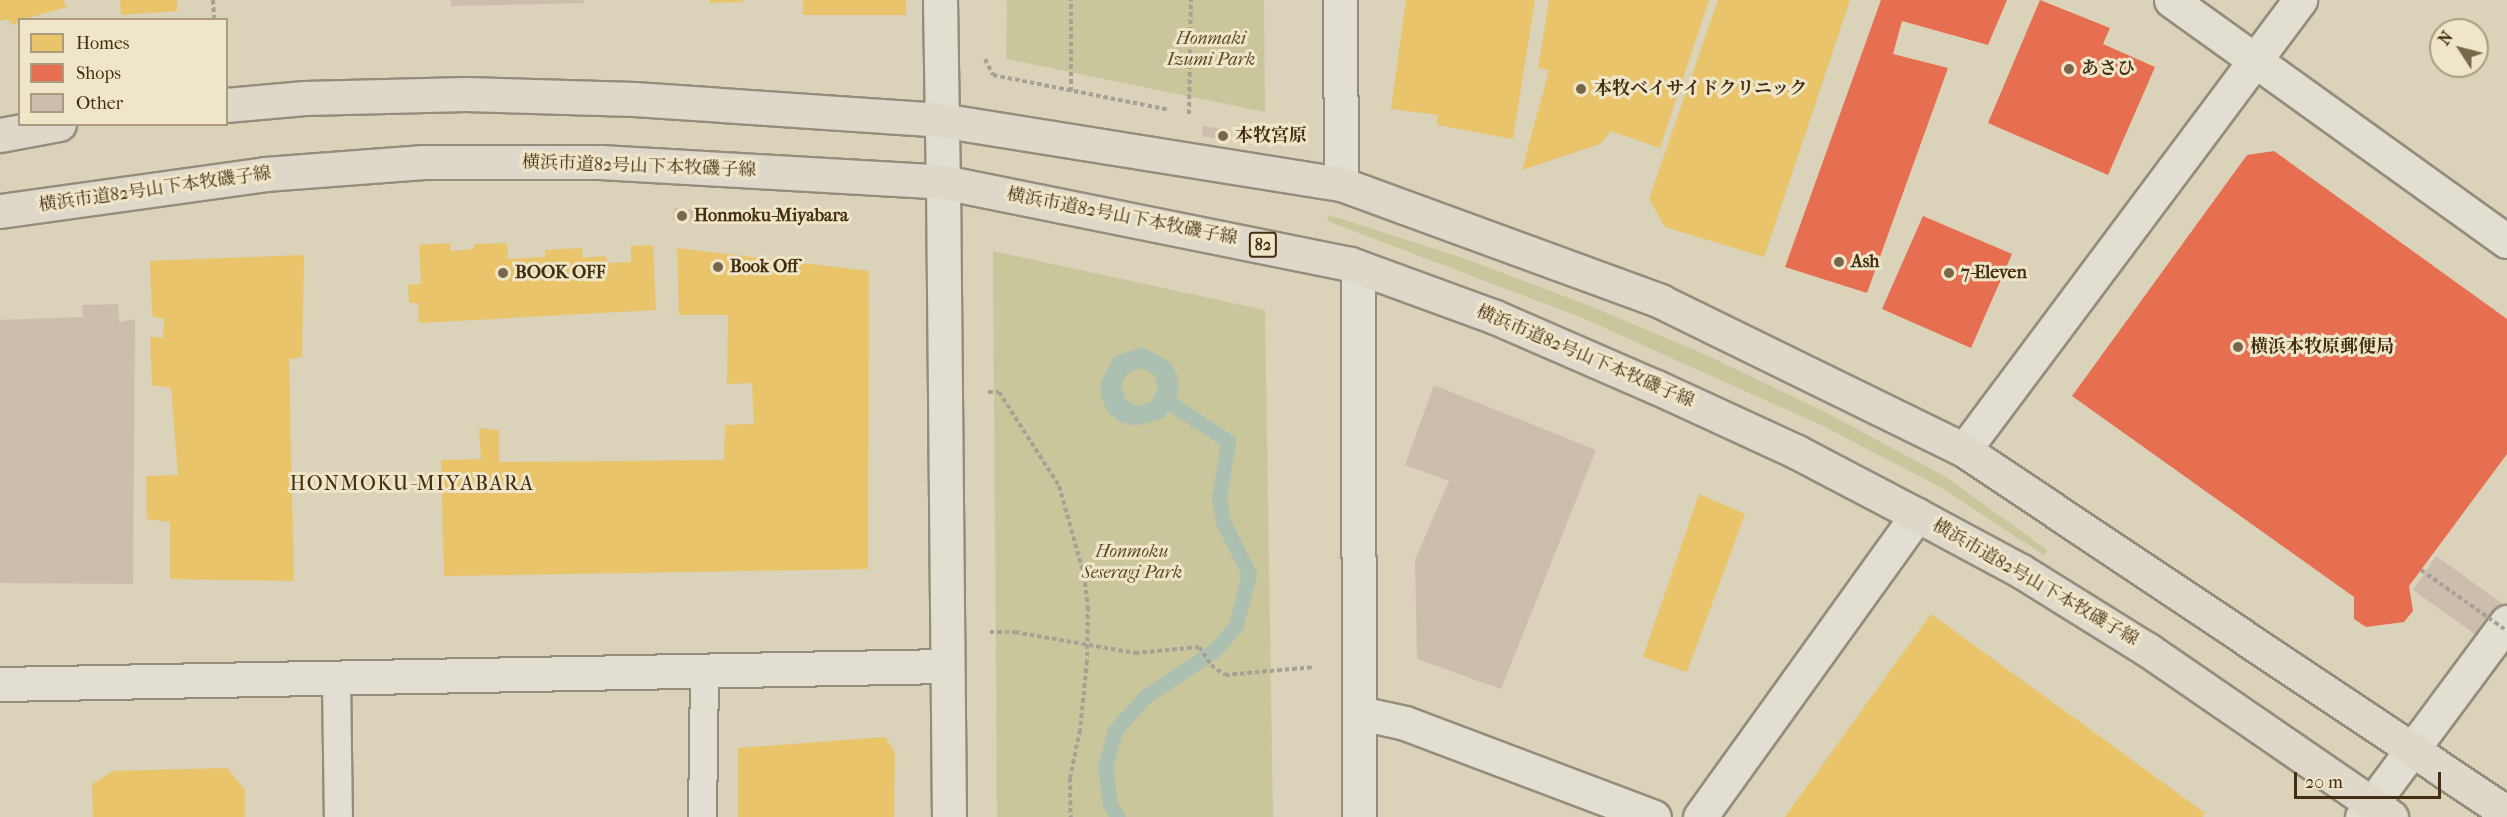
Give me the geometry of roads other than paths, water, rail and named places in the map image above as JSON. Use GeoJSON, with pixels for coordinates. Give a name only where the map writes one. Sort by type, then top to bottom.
{"type":"FeatureCollection","features":[{"type":"Feature","properties":{"kind":"main road"},"geometry":{"type":"LineString","coordinates":[[228,105],[305,98],[466,94],[634,99],[940,120],[1341,184],[1660,301],[1965,450],[2413,746],[2507,813]]}},
{"type":"Feature","properties":{"kind":"main road"},"geometry":{"type":"LineString","coordinates":[[0,135],[48,126]]}},
{"type":"Feature","properties":{"kind":"main road","name":"横浜市道82号山下本牧磯子線"},"geometry":{"type":"LineString","coordinates":[[0,211],[266,174],[424,162],[600,162],[943,182],[1240,239],[1358,267],[1495,317],[1656,387],[1797,452],[1917,515],[2021,571],[2148,650],[2375,813]]}},
{"type":"Feature","properties":{"kind":"street"},"geometry":{"type":"LineString","coordinates":[[940,0],[945,666],[949,817]]}},
{"type":"Feature","properties":{"kind":"street"},"geometry":{"type":"LineString","coordinates":[[1340,0],[1341,184]]}},
{"type":"Feature","properties":{"kind":"street"},"geometry":{"type":"LineString","coordinates":[[2171,0],[2256,64],[2507,241]]}},
{"type":"Feature","properties":{"kind":"street"},"geometry":{"type":"LineString","coordinates":[[1965,450],[2256,64],[2300,0]]}},
{"type":"Feature","properties":{"kind":"street"},"geometry":{"type":"LineString","coordinates":[[1358,267],[1359,817]]}},
{"type":"Feature","properties":{"kind":"street"},"geometry":{"type":"LineString","coordinates":[[1700,817],[1917,515]]}},
{"type":"Feature","properties":{"kind":"street"},"geometry":{"type":"LineString","coordinates":[[2375,813],[2413,746],[2507,622]]}},
{"type":"Feature","properties":{"kind":"street"},"geometry":{"type":"LineString","coordinates":[[0,684],[945,666]]}},
{"type":"Feature","properties":{"kind":"street"},"geometry":{"type":"LineString","coordinates":[[1360,713],[1405,723],[1654,817]]}},
{"type":"Feature","properties":{"kind":"lane"},"geometry":{"type":"LineString","coordinates":[[702,817],[704,671]]}},
{"type":"Feature","properties":{"kind":"lane"},"geometry":{"type":"LineString","coordinates":[[336,679],[338,817]]}},
{"type":"Feature","properties":{"kind":"waterway"},"geometry":{"type":"LineString","coordinates":[[1118,817],[1110,805],[1105,767],[1115,730],[1145,697],[1215,650],[1236,625],[1249,574],[1223,522],[1219,498],[1228,441],[1173,405]]}},
{"type":"Feature","properties":{"kind":"place","name":"あさひ"},"geometry":{"type":"Point","coordinates":[2069,69]}},
{"type":"Feature","properties":{"kind":"place","name":"本牧ベイサイドクリニック"},"geometry":{"type":"Point","coordinates":[1581,89]}},
{"type":"Feature","properties":{"kind":"place","name":"本牧宮原"},"geometry":{"type":"Point","coordinates":[1223,136]}},
{"type":"Feature","properties":{"kind":"place","name":"Honmoku-Miyabara"},"geometry":{"type":"Point","coordinates":[682,216]}},
{"type":"Feature","properties":{"kind":"place","name":"Ash"},"geometry":{"type":"Point","coordinates":[1839,262]}},
{"type":"Feature","properties":{"kind":"place","name":"Book Off"},"geometry":{"type":"Point","coordinates":[718,267]}},
{"type":"Feature","properties":{"kind":"place","name":"BOOK OFF"},"geometry":{"type":"Point","coordinates":[503,273]}},
{"type":"Feature","properties":{"kind":"place","name":"7-Eleven"},"geometry":{"type":"Point","coordinates":[1949,273]}},
{"type":"Feature","properties":{"kind":"place","name":"横浜本牧原郵便局"},"geometry":{"type":"Point","coordinates":[2238,347]}},
{"type":"Feature","properties":{"kind":"district","name":"HONMOKU-MIYABARA"},"geometry":{"type":"Point","coordinates":[412,483]}},
{"type":"Feature","properties":{"kind":"park label","name":"Honmaki Izumi Park"},"geometry":{"type":"Point","coordinates":[1211,50]}},
{"type":"Feature","properties":{"kind":"park label","name":"Honmoku Seseragi Park"},"geometry":{"type":"Point","coordinates":[1132,563]}}]}
